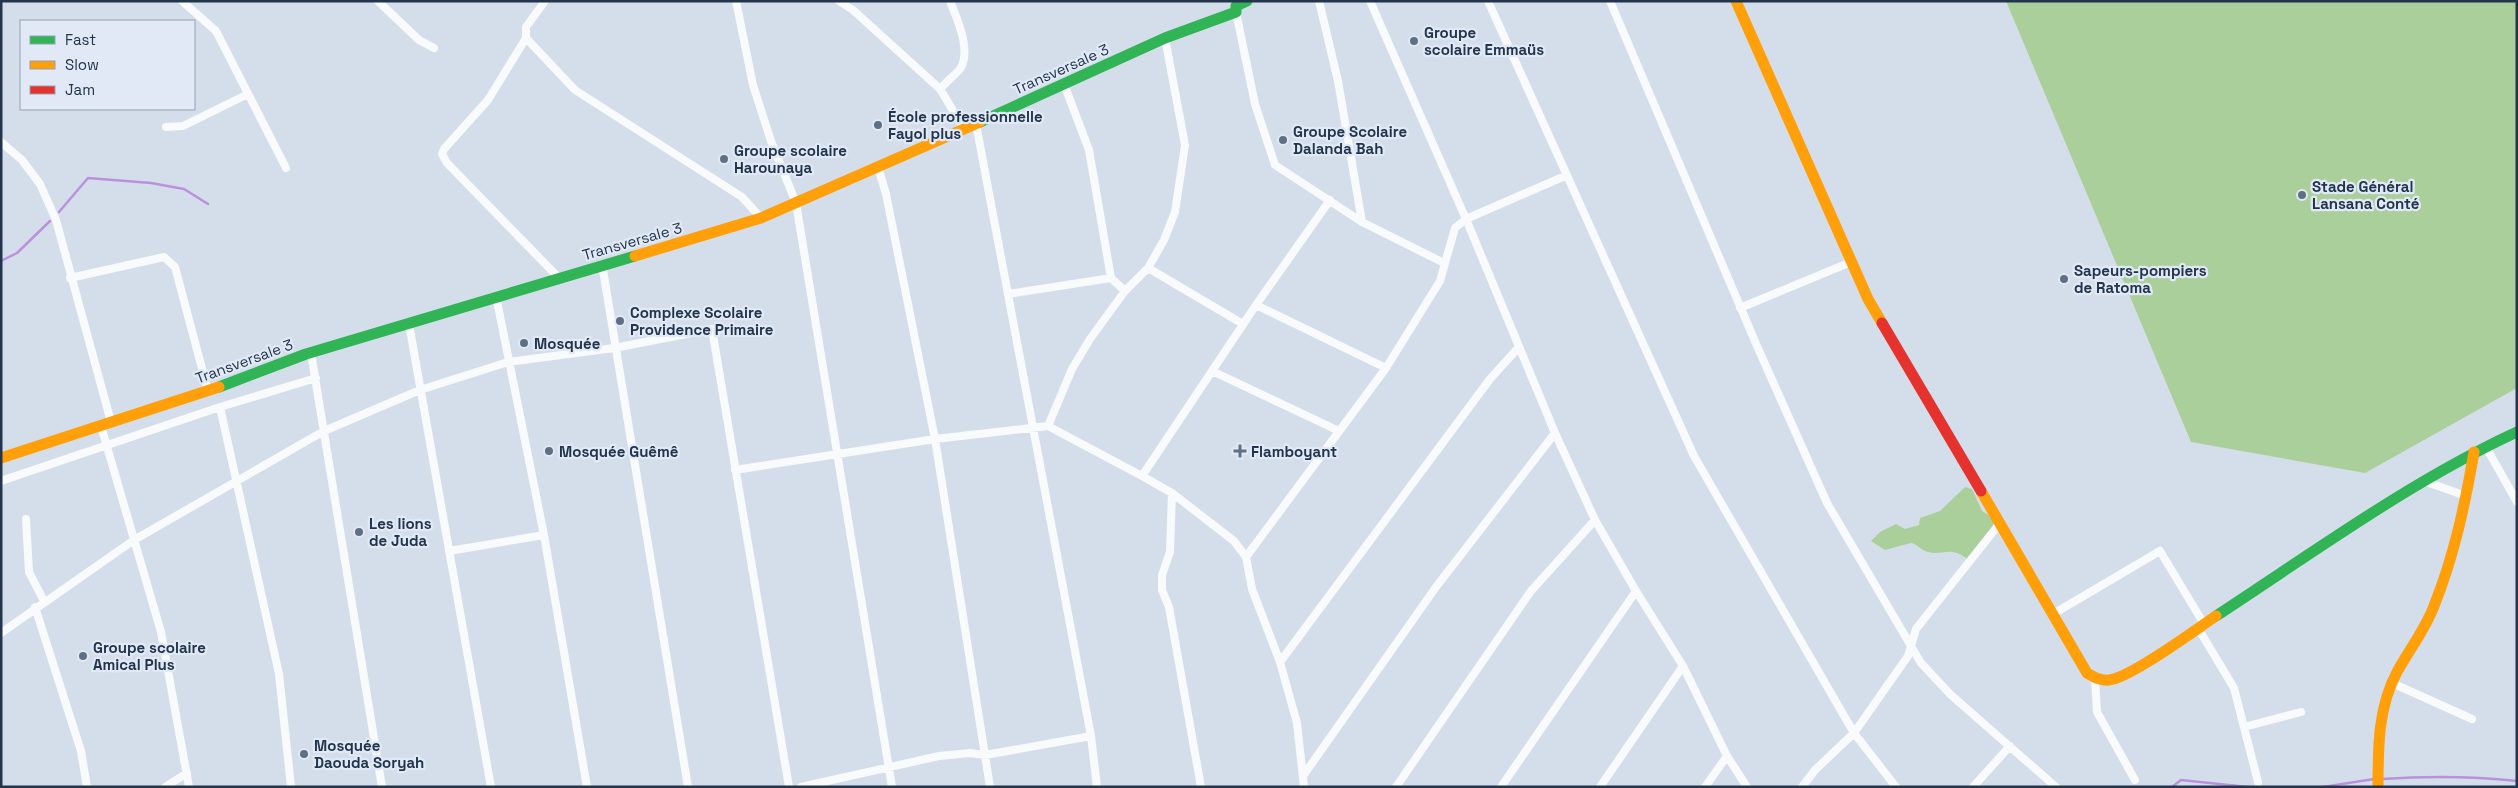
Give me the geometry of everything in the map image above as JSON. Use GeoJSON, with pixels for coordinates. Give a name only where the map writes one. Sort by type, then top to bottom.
{"type":"FeatureCollection","features":[{"type":"Feature","properties":{"kind":"street"},"geometry":{"type":"LineString","coordinates":[[182,1],[216,31],[286,168]]}},
{"type":"Feature","properties":{"kind":"street"},"geometry":{"type":"LineString","coordinates":[[378,1],[419,40],[434,48]]}},
{"type":"Feature","properties":{"kind":"street"},"geometry":{"type":"LineString","coordinates":[[545,1],[526,27],[526,38],[488,100],[444,149],[442,154],[447,163],[558,277]]}},
{"type":"Feature","properties":{"kind":"street"},"geometry":{"type":"LineString","coordinates":[[736,1],[753,85],[771,141],[796,203],[892,787]]}},
{"type":"Feature","properties":{"kind":"street"},"geometry":{"type":"LineString","coordinates":[[838,1],[854,10],[940,89],[964,129]]}},
{"type":"Feature","properties":{"kind":"street"},"geometry":{"type":"LineString","coordinates":[[940,89],[960,69],[966,56],[958,20],[950,1]]}},
{"type":"Feature","properties":{"kind":"street"},"geometry":{"type":"LineString","coordinates":[[1319,1],[1338,81],[1362,222]]}},
{"type":"Feature","properties":{"kind":"street"},"geometry":{"type":"LineString","coordinates":[[1370,1],[1466,219],[1555,433],[1595,520],[1636,591],[1683,666],[1726,756],[1747,787]]}},
{"type":"Feature","properties":{"kind":"street"},"geometry":{"type":"LineString","coordinates":[[1488,1],[1565,176],[1694,456],[1854,733],[1896,787]]}},
{"type":"Feature","properties":{"kind":"street"},"geometry":{"type":"LineString","coordinates":[[1610,1],[1740,308],[1827,503],[1920,663],[1951,695],[2056,787]]}},
{"type":"Feature","properties":{"kind":"street"},"geometry":{"type":"LineString","coordinates":[[1736,1],[1868,299],[2087,673],[2095,679],[2112,681],[2125,675],[2424,481],[2474,452],[2517,432]]}},
{"type":"Feature","properties":{"kind":"street"},"geometry":{"type":"LineString","coordinates":[[1238,5],[1254,104],[1274,165],[1362,222],[1444,263]]}},
{"type":"Feature","properties":{"kind":"street","name":"Transversale 3"},"geometry":{"type":"LineString","coordinates":[[1,458],[208,391],[311,353],[558,277],[761,218],[976,124],[1238,5]]}},
{"type":"Feature","properties":{"kind":"street"},"geometry":{"type":"LineString","coordinates":[[526,38],[574,90],[742,197],[761,218]]}},
{"type":"Feature","properties":{"kind":"street"},"geometry":{"type":"LineString","coordinates":[[1048,426],[1072,369],[1085,346],[1125,291],[1148,268],[1164,240],[1175,212],[1185,145],[1165,38]]}},
{"type":"Feature","properties":{"kind":"street"},"geometry":{"type":"LineString","coordinates":[[1064,84],[1089,150],[1112,278],[1125,291]]}},
{"type":"Feature","properties":{"kind":"street"},"geometry":{"type":"LineString","coordinates":[[166,127],[183,126],[248,94]]}},
{"type":"Feature","properties":{"kind":"street"},"geometry":{"type":"LineString","coordinates":[[976,124],[1091,736],[1097,787]]}},
{"type":"Feature","properties":{"kind":"street"},"geometry":{"type":"LineString","coordinates":[[1,142],[22,160],[40,184],[56,220],[106,424],[107,444],[161,632],[189,787]]}},
{"type":"Feature","properties":{"kind":"street"},"geometry":{"type":"LineString","coordinates":[[878,167],[888,203],[935,439],[990,787]]}},
{"type":"Feature","properties":{"kind":"street"},"geometry":{"type":"LineString","coordinates":[[1246,557],[1386,368],[1440,281],[1455,228],[1466,219],[1565,176]]}},
{"type":"Feature","properties":{"kind":"street"},"geometry":{"type":"LineString","coordinates":[[1142,476],[1243,324],[1330,200]]}},
{"type":"Feature","properties":{"kind":"street"},"geometry":{"type":"LineString","coordinates":[[70,278],[164,257],[175,266],[208,391]]}},
{"type":"Feature","properties":{"kind":"street"},"geometry":{"type":"LineString","coordinates":[[1740,308],[1851,262]]}},
{"type":"Feature","properties":{"kind":"street"},"geometry":{"type":"LineString","coordinates":[[602,264],[614,348],[688,787]]}},
{"type":"Feature","properties":{"kind":"street"},"geometry":{"type":"LineString","coordinates":[[1148,268],[1243,324]]}},
{"type":"Feature","properties":{"kind":"street"},"geometry":{"type":"LineString","coordinates":[[1008,294],[1112,278]]}},
{"type":"Feature","properties":{"kind":"street"},"geometry":{"type":"LineString","coordinates":[[496,296],[544,535],[587,787]]}},
{"type":"Feature","properties":{"kind":"street"},"geometry":{"type":"LineString","coordinates":[[1256,305],[1386,368]]}},
{"type":"Feature","properties":{"kind":"street"},"geometry":{"type":"LineString","coordinates":[[409,324],[491,787]]}},
{"type":"Feature","properties":{"kind":"street"},"geometry":{"type":"LineString","coordinates":[[1,633],[44,601],[134,540],[324,431],[420,390],[508,362],[614,348],[712,329],[789,787]]}},
{"type":"Feature","properties":{"kind":"street"},"geometry":{"type":"LineString","coordinates":[[1280,662],[1490,379],[1519,347]]}},
{"type":"Feature","properties":{"kind":"street"},"geometry":{"type":"LineString","coordinates":[[311,353],[382,787]]}},
{"type":"Feature","properties":{"kind":"street"},"geometry":{"type":"LineString","coordinates":[[1212,371],[1339,431]]}},
{"type":"Feature","properties":{"kind":"street"},"geometry":{"type":"LineString","coordinates":[[1,481],[220,407],[316,378]]}},
{"type":"Feature","properties":{"kind":"street"},"geometry":{"type":"LineString","coordinates":[[220,407],[279,674],[291,787]]}},
{"type":"Feature","properties":{"kind":"street"},"geometry":{"type":"LineString","coordinates":[[735,470],[935,439],[1034,426],[1048,426],[1142,476],[1172,493],[1234,541],[1246,557],[1252,589],[1280,662],[1297,723],[1304,787]]}},
{"type":"Feature","properties":{"kind":"street"},"geometry":{"type":"LineString","coordinates":[[1303,776],[1436,587],[1555,433]]}},
{"type":"Feature","properties":{"kind":"street"},"geometry":{"type":"LineString","coordinates":[[2486,447],[2517,502]]}},
{"type":"Feature","properties":{"kind":"street"},"geometry":{"type":"LineString","coordinates":[[2378,787],[2380,729],[2392,683],[2432,611],[2449,565],[2466,496],[2474,452]]}},
{"type":"Feature","properties":{"kind":"street"},"geometry":{"type":"LineString","coordinates":[[2424,481],[2466,496]]}},
{"type":"Feature","properties":{"kind":"street"},"geometry":{"type":"LineString","coordinates":[[1172,493],[1170,552],[1162,575],[1162,590],[1169,607],[1201,787]]}},
{"type":"Feature","properties":{"kind":"street"},"geometry":{"type":"LineString","coordinates":[[26,519],[29,572],[44,601]]}},
{"type":"Feature","properties":{"kind":"street"},"geometry":{"type":"LineString","coordinates":[[1396,787],[1531,591],[1595,520]]}},
{"type":"Feature","properties":{"kind":"street"},"geometry":{"type":"LineString","coordinates":[[1802,787],[1815,770],[1854,733],[1908,656],[1910,643],[1916,629],[2000,523]]}},
{"type":"Feature","properties":{"kind":"street"},"geometry":{"type":"LineString","coordinates":[[449,551],[544,535]]}},
{"type":"Feature","properties":{"kind":"street"},"geometry":{"type":"LineString","coordinates":[[2053,614],[2160,551],[2234,688],[2258,782]]}},
{"type":"Feature","properties":{"kind":"street"},"geometry":{"type":"LineString","coordinates":[[1501,787],[1636,591]]}},
{"type":"Feature","properties":{"kind":"street"},"geometry":{"type":"LineString","coordinates":[[36,607],[81,751],[87,787]]}},
{"type":"Feature","properties":{"kind":"street"},"geometry":{"type":"LineString","coordinates":[[1600,787],[1683,666]]}},
{"type":"Feature","properties":{"kind":"street"},"geometry":{"type":"LineString","coordinates":[[2095,679],[2096,712],[2134,780]]}},
{"type":"Feature","properties":{"kind":"street"},"geometry":{"type":"LineString","coordinates":[[2392,683],[2472,719]]}},
{"type":"Feature","properties":{"kind":"street"},"geometry":{"type":"LineString","coordinates":[[2244,727],[2301,712]]}},
{"type":"Feature","properties":{"kind":"street"},"geometry":{"type":"LineString","coordinates":[[801,787],[939,756],[970,752],[985,755],[1091,736]]}},
{"type":"Feature","properties":{"kind":"street"},"geometry":{"type":"LineString","coordinates":[[1973,787],[2010,746]]}},
{"type":"Feature","properties":{"kind":"street"},"geometry":{"type":"LineString","coordinates":[[1705,787],[1726,756]]}},
{"type":"Feature","properties":{"kind":"street"},"geometry":{"type":"LineString","coordinates":[[165,787],[187,773]]}},
{"type":"Feature","properties":{"kind":"green space","name":"Stade Général Lansana Conté"},"geometry":{"type":"Polygon","coordinates":[[[2006,1],[2517,1],[2517,388],[2365,473],[2191,442],[2006,1]]]}},
{"type":"Feature","properties":{"kind":"green space"},"geometry":{"type":"Polygon","coordinates":[[[1965,487],[1972,489],[1982,511],[1992,517],[1995,532],[1970,561],[1956,553],[1931,553],[1911,543],[1885,550],[1871,541],[1880,532],[1896,524],[1905,529],[1919,525],[1920,518],[1940,511],[1965,487]]]}},
{"type":"Feature","properties":{"kind":"waterway"},"geometry":{"type":"LineString","coordinates":[[59,212],[88,178],[151,183],[184,189],[208,204]]}},
{"type":"Feature","properties":{"kind":"waterway"},"geometry":{"type":"LineString","coordinates":[[1,261],[17,253],[50,221]]}},
{"type":"Feature","properties":{"kind":"waterway"},"geometry":{"type":"LineString","coordinates":[[2382,779],[2449,777],[2517,781]]}},
{"type":"Feature","properties":{"kind":"waterway"},"geometry":{"type":"LineString","coordinates":[[2323,787],[2374,779]]}},
{"type":"Feature","properties":{"kind":"waterway"},"geometry":{"type":"LineString","coordinates":[[2172,787],[2181,780],[2248,787]]}},
{"type":"Feature","properties":{"kind":"traffic: fast"},"geometry":{"type":"LineString","coordinates":[[980,122],[1165,38],[1236,12],[1236,6],[1247,1]]}},
{"type":"Feature","properties":{"kind":"traffic: fast"},"geometry":{"type":"LineString","coordinates":[[219,387],[306,354],[635,256]]}},
{"type":"Feature","properties":{"kind":"traffic: fast"},"geometry":{"type":"LineString","coordinates":[[2216,616],[2401,495],[2439,472],[2517,432]]}},
{"type":"Feature","properties":{"kind":"traffic: slow"},"geometry":{"type":"LineString","coordinates":[[1736,1],[1868,299],[1882,323]]}},
{"type":"Feature","properties":{"kind":"traffic: slow"},"geometry":{"type":"LineString","coordinates":[[635,256],[761,218],[980,122]]}},
{"type":"Feature","properties":{"kind":"traffic: slow"},"geometry":{"type":"LineString","coordinates":[[1,458],[219,387]]}},
{"type":"Feature","properties":{"kind":"traffic: slow"},"geometry":{"type":"LineString","coordinates":[[2378,787],[2380,728],[2386,699],[2397,672],[2422,632],[2441,587],[2458,530],[2474,452]]}},
{"type":"Feature","properties":{"kind":"traffic: slow"},"geometry":{"type":"LineString","coordinates":[[1981,491],[2087,673],[2092,676],[2109,680],[2132,671],[2147,663],[2216,616]]}},
{"type":"Feature","properties":{"kind":"traffic: jam"},"geometry":{"type":"LineString","coordinates":[[1882,323],[1981,491]]}},
{"type":"Feature","properties":{"kind":"place","name":"Groupe scolaire Emmaüs"},"geometry":{"type":"Point","coordinates":[1414,41]}},
{"type":"Feature","properties":{"kind":"place","name":"École professionnelle Fayol plus"},"geometry":{"type":"Point","coordinates":[878,125]}},
{"type":"Feature","properties":{"kind":"place","name":"Groupe Scolaire Dalanda Bah"},"geometry":{"type":"Point","coordinates":[1283,140]}},
{"type":"Feature","properties":{"kind":"place","name":"Groupe scolaire Harounaya"},"geometry":{"type":"Point","coordinates":[724,159]}},
{"type":"Feature","properties":{"kind":"place","name":"Stade Général Lansana Conté"},"geometry":{"type":"Point","coordinates":[2302,195]}},
{"type":"Feature","properties":{"kind":"place","name":"Sapeurs-pompiers de Ratoma"},"geometry":{"type":"Point","coordinates":[2064,279]}},
{"type":"Feature","properties":{"kind":"place","name":"Complexe Scolaire Providence Primaire"},"geometry":{"type":"Point","coordinates":[620,321]}},
{"type":"Feature","properties":{"kind":"place","name":"Mosquée"},"geometry":{"type":"Point","coordinates":[524,343]}},
{"type":"Feature","properties":{"kind":"place","name":"Mosquée Guêmê"},"geometry":{"type":"Point","coordinates":[549,451]}},
{"type":"Feature","properties":{"kind":"place","name":"Flamboyant"},"geometry":{"type":"Point","coordinates":[1240,451]}},
{"type":"Feature","properties":{"kind":"place","name":"Les lions de Juda"},"geometry":{"type":"Point","coordinates":[359,532]}},
{"type":"Feature","properties":{"kind":"place","name":"Groupe scolaire Amical Plus"},"geometry":{"type":"Point","coordinates":[83,656]}},
{"type":"Feature","properties":{"kind":"place","name":"Mosquée Daouda Soryah"},"geometry":{"type":"Point","coordinates":[304,754]}}]}
